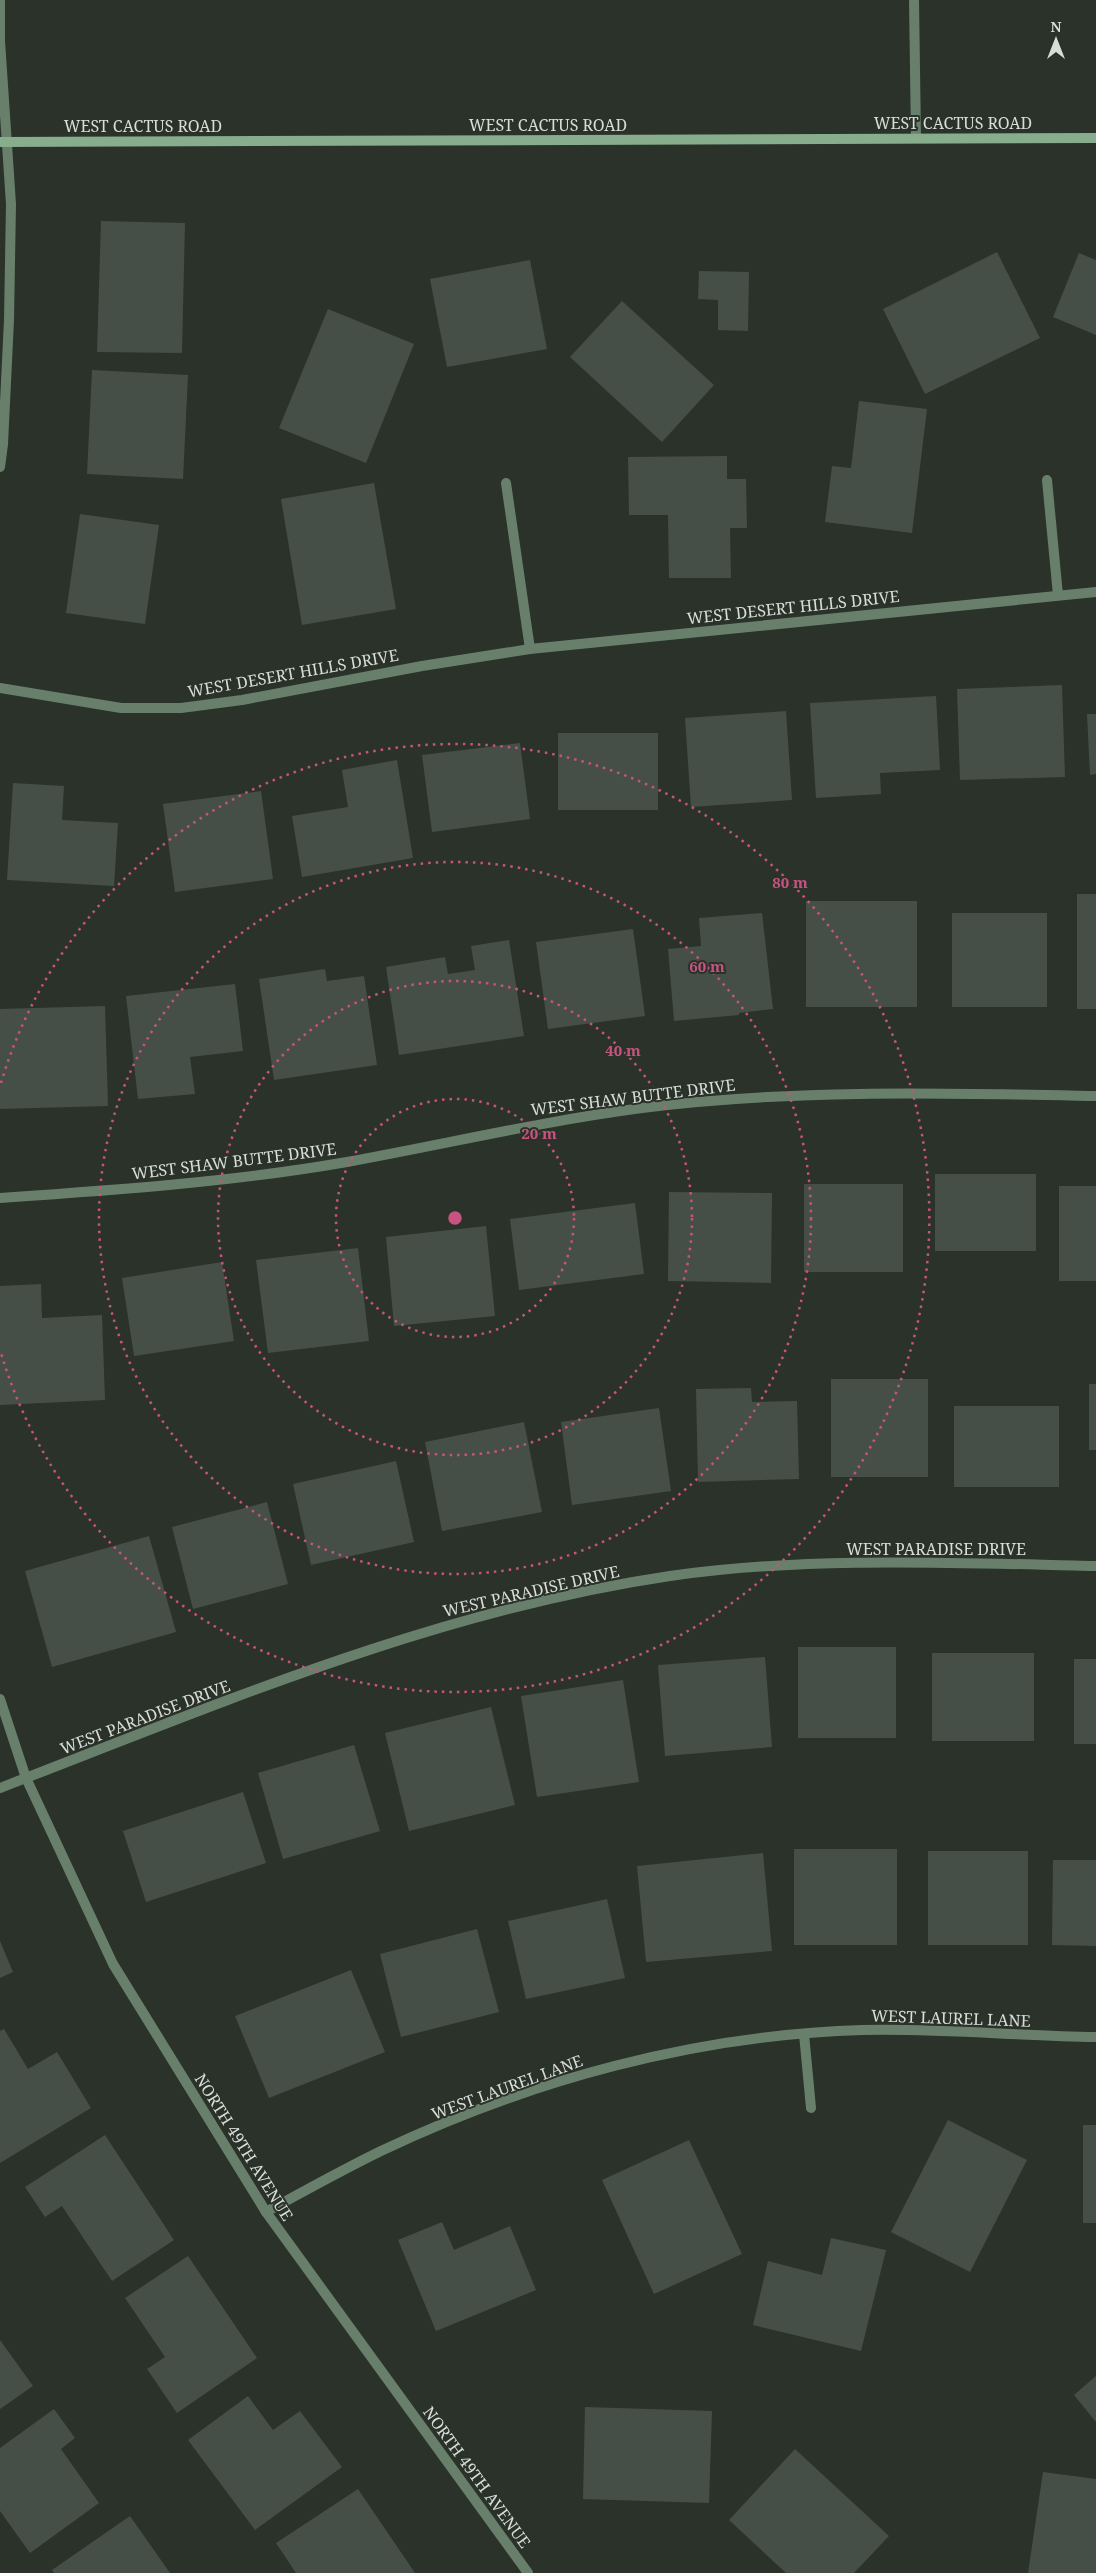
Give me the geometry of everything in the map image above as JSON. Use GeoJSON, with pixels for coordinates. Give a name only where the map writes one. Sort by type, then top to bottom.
{"type":"FeatureCollection","features":[{"type":"Feature","properties":{"kind":"main road","name":"WEST CACTUS ROAD"},"geometry":{"type":"LineString","coordinates":[[3,142],[1096,138]]}},
{"type":"Feature","properties":{"kind":"street"},"geometry":{"type":"LineString","coordinates":[[0,0],[3,142],[11,204],[9,320],[3,444],[0,467]]}},
{"type":"Feature","properties":{"kind":"street"},"geometry":{"type":"LineString","coordinates":[[914,0],[916,138]]}},
{"type":"Feature","properties":{"kind":"street"},"geometry":{"type":"LineString","coordinates":[[1047,480],[1058,595]]}},
{"type":"Feature","properties":{"kind":"street"},"geometry":{"type":"LineString","coordinates":[[506,483],[530,649]]}},
{"type":"Feature","properties":{"kind":"street","name":"WEST DESERT HILLS DRIVE"},"geometry":{"type":"LineString","coordinates":[[0,688],[121,708],[181,708],[242,700],[422,666],[530,649],[1096,592]]}},
{"type":"Feature","properties":{"kind":"street","name":"WEST SHAW BUTTE DRIVE"},"geometry":{"type":"LineString","coordinates":[[0,1198],[192,1184],[346,1162],[507,1129],[642,1108],[771,1096],[959,1093],[1096,1096]]}},
{"type":"Feature","properties":{"kind":"street","name":"WEST PARADISE DRIVE"},"geometry":{"type":"LineString","coordinates":[[0,1788],[304,1672],[472,1618],[590,1590],[672,1576],[817,1564],[946,1563],[1096,1566]]}},
{"type":"Feature","properties":{"kind":"street","name":"NORTH 49TH AVENUE"},"geometry":{"type":"LineString","coordinates":[[0,1699],[26,1778],[113,1964],[266,2212],[528,2573]]}},
{"type":"Feature","properties":{"kind":"street","name":"WEST LAUREL LANE"},"geometry":{"type":"LineString","coordinates":[[266,2212],[382,2151],[476,2111],[563,2080],[649,2058],[725,2042],[861,2030],[1096,2037]]}},
{"type":"Feature","properties":{"kind":"street"},"geometry":{"type":"LineString","coordinates":[[804,2034],[811,2108]]}},
{"type":"Feature","properties":{"kind":"building"},"geometry":{"type":"Polygon","coordinates":[[[101,221],[185,223],[182,353],[97,352],[101,221]]]}},
{"type":"Feature","properties":{"kind":"building"},"geometry":{"type":"Polygon","coordinates":[[[997,252],[1040,338],[925,394],[883,309],[997,252]]]}},
{"type":"Feature","properties":{"kind":"building"},"geometry":{"type":"Polygon","coordinates":[[[1079,253],[1096,260],[1096,335],[1053,317],[1079,253]]]}},
{"type":"Feature","properties":{"kind":"building"},"geometry":{"type":"Polygon","coordinates":[[[530,260],[547,349],[447,367],[430,279],[530,260]]]}},
{"type":"Feature","properties":{"kind":"building"},"geometry":{"type":"Polygon","coordinates":[[[699,271],[749,272],[748,331],[718,330],[718,300],[698,299],[699,271]]]}},
{"type":"Feature","properties":{"kind":"building"},"geometry":{"type":"Polygon","coordinates":[[[622,301],[714,385],[662,442],[570,357],[622,301]]]}},
{"type":"Feature","properties":{"kind":"building"},"geometry":{"type":"Polygon","coordinates":[[[328,309],[414,344],[366,463],[279,428],[328,309]]]}},
{"type":"Feature","properties":{"kind":"building"},"geometry":{"type":"Polygon","coordinates":[[[92,370],[188,375],[183,479],[87,474],[92,370]]]}},
{"type":"Feature","properties":{"kind":"building"},"geometry":{"type":"Polygon","coordinates":[[[859,401],[927,409],[912,533],[825,522],[832,466],[851,468],[859,401]]]}},
{"type":"Feature","properties":{"kind":"building"},"geometry":{"type":"Polygon","coordinates":[[[727,456],[727,479],[746,479],[747,528],[730,528],[731,578],[669,578],[668,515],[629,515],[628,457],[727,456]]]}},
{"type":"Feature","properties":{"kind":"building"},"geometry":{"type":"Polygon","coordinates":[[[374,483],[396,609],[302,625],[281,499],[374,483]]]}},
{"type":"Feature","properties":{"kind":"building"},"geometry":{"type":"Polygon","coordinates":[[[80,514],[159,525],[145,624],[66,613],[80,514]]]}},
{"type":"Feature","properties":{"kind":"building"},"geometry":{"type":"Polygon","coordinates":[[[1062,685],[1065,777],[960,780],[957,689],[1062,685]]]}},
{"type":"Feature","properties":{"kind":"building"},"geometry":{"type":"Polygon","coordinates":[[[936,696],[940,770],[880,773],[881,794],[816,798],[810,703],[936,696]]]}},
{"type":"Feature","properties":{"kind":"building"},"geometry":{"type":"Polygon","coordinates":[[[786,711],[792,800],[691,807],[685,718],[786,711]]]}},
{"type":"Feature","properties":{"kind":"building"},"geometry":{"type":"Polygon","coordinates":[[[1087,714],[1096,714],[1096,774],[1090,775],[1087,714]]]}},
{"type":"Feature","properties":{"kind":"building"},"geometry":{"type":"Polygon","coordinates":[[[558,733],[658,733],[658,810],[558,810],[558,733]]]}},
{"type":"Feature","properties":{"kind":"building"},"geometry":{"type":"Polygon","coordinates":[[[520,743],[530,819],[432,832],[422,755],[520,743]]]}},
{"type":"Feature","properties":{"kind":"building"},"geometry":{"type":"Polygon","coordinates":[[[397,760],[413,858],[302,877],[292,816],[348,807],[342,770],[397,760]]]}},
{"type":"Feature","properties":{"kind":"building"},"geometry":{"type":"Polygon","coordinates":[[[13,783],[64,786],[62,820],[118,823],[114,886],[7,880],[13,783]]]}},
{"type":"Feature","properties":{"kind":"building"},"geometry":{"type":"Polygon","coordinates":[[[261,791],[273,879],[175,892],[163,804],[261,791]]]}},
{"type":"Feature","properties":{"kind":"building"},"geometry":{"type":"Polygon","coordinates":[[[1077,894],[1096,894],[1096,1009],[1077,1009],[1077,894]]]}},
{"type":"Feature","properties":{"kind":"building"},"geometry":{"type":"Polygon","coordinates":[[[806,901],[917,901],[917,1007],[806,1007],[806,901]]]}},
{"type":"Feature","properties":{"kind":"building"},"geometry":{"type":"Polygon","coordinates":[[[762,913],[773,1009],[739,1013],[739,1015],[674,1021],[668,949],[701,946],[699,918],[762,913]]]}},
{"type":"Feature","properties":{"kind":"building"},"geometry":{"type":"Polygon","coordinates":[[[952,913],[1047,913],[1047,1007],[952,1007],[952,913]]]}},
{"type":"Feature","properties":{"kind":"building"},"geometry":{"type":"Polygon","coordinates":[[[633,929],[645,1016],[548,1029],[536,942],[633,929]]]}},
{"type":"Feature","properties":{"kind":"building"},"geometry":{"type":"Polygon","coordinates":[[[509,940],[524,1036],[399,1055],[386,967],[445,957],[448,974],[475,970],[471,946],[509,940]]]}},
{"type":"Feature","properties":{"kind":"building"},"geometry":{"type":"Polygon","coordinates":[[[325,969],[327,981],[364,976],[377,1065],[274,1080],[259,979],[325,969]]]}},
{"type":"Feature","properties":{"kind":"building"},"geometry":{"type":"Polygon","coordinates":[[[235,984],[243,1051],[190,1057],[195,1094],[138,1099],[126,996],[235,984]]]}},
{"type":"Feature","properties":{"kind":"building"},"geometry":{"type":"Polygon","coordinates":[[[105,1006],[108,1106],[0,1109],[0,1009],[105,1006]]]}},
{"type":"Feature","properties":{"kind":"building"},"geometry":{"type":"Polygon","coordinates":[[[935,1174],[1036,1174],[1036,1251],[935,1251],[935,1174]]]}},
{"type":"Feature","properties":{"kind":"building"},"geometry":{"type":"Polygon","coordinates":[[[804,1184],[903,1184],[903,1272],[804,1272],[804,1184]]]}},
{"type":"Feature","properties":{"kind":"building"},"geometry":{"type":"Polygon","coordinates":[[[1059,1186],[1096,1186],[1096,1281],[1059,1281],[1059,1186]]]}},
{"type":"Feature","properties":{"kind":"building"},"geometry":{"type":"Polygon","coordinates":[[[669,1192],[772,1193],[771,1283],[668,1281],[669,1192]]]}},
{"type":"Feature","properties":{"kind":"building"},"geometry":{"type":"Polygon","coordinates":[[[635,1203],[644,1274],[519,1290],[510,1219],[635,1203]]]}},
{"type":"Feature","properties":{"kind":"building"},"geometry":{"type":"Polygon","coordinates":[[[486,1226],[495,1316],[394,1326],[386,1237],[486,1226]]]}},
{"type":"Feature","properties":{"kind":"building"},"geometry":{"type":"Polygon","coordinates":[[[358,1248],[369,1341],[268,1353],[256,1260],[358,1248]]]}},
{"type":"Feature","properties":{"kind":"building"},"geometry":{"type":"Polygon","coordinates":[[[222,1262],[234,1341],[134,1356],[122,1278],[222,1262]]]}},
{"type":"Feature","properties":{"kind":"building"},"geometry":{"type":"Polygon","coordinates":[[[41,1284],[42,1318],[102,1315],[105,1400],[0,1405],[0,1286],[41,1284]]]}},
{"type":"Feature","properties":{"kind":"building"},"geometry":{"type":"Polygon","coordinates":[[[831,1379],[928,1379],[928,1477],[831,1477],[831,1379]]]}},
{"type":"Feature","properties":{"kind":"building"},"geometry":{"type":"Polygon","coordinates":[[[1089,1384],[1096,1384],[1096,1450],[1089,1450],[1089,1384]]]}},
{"type":"Feature","properties":{"kind":"building"},"geometry":{"type":"Polygon","coordinates":[[[751,1388],[752,1402],[797,1401],[799,1479],[698,1482],[696,1389],[751,1388]]]}},
{"type":"Feature","properties":{"kind":"building"},"geometry":{"type":"Polygon","coordinates":[[[954,1406],[1059,1406],[1059,1487],[954,1487],[954,1406]]]}},
{"type":"Feature","properties":{"kind":"building"},"geometry":{"type":"Polygon","coordinates":[[[659,1408],[671,1491],[572,1505],[561,1422],[659,1408]]]}},
{"type":"Feature","properties":{"kind":"building"},"geometry":{"type":"Polygon","coordinates":[[[524,1422],[542,1512],[442,1531],[425,1442],[524,1422]]]}},
{"type":"Feature","properties":{"kind":"building"},"geometry":{"type":"Polygon","coordinates":[[[396,1461],[414,1542],[311,1565],[293,1484],[396,1461]]]}},
{"type":"Feature","properties":{"kind":"building"},"geometry":{"type":"Polygon","coordinates":[[[267,1502],[288,1584],[193,1609],[172,1527],[267,1502]]]}},
{"type":"Feature","properties":{"kind":"building"},"geometry":{"type":"Polygon","coordinates":[[[149,1536],[176,1632],[52,1667],[25,1571],[149,1536]]]}},
{"type":"Feature","properties":{"kind":"building"},"geometry":{"type":"Polygon","coordinates":[[[798,1647],[896,1647],[896,1738],[798,1738],[798,1647]]]}},
{"type":"Feature","properties":{"kind":"building"},"geometry":{"type":"Polygon","coordinates":[[[932,1653],[1034,1653],[1034,1741],[932,1741],[932,1653]]]}},
{"type":"Feature","properties":{"kind":"building"},"geometry":{"type":"Polygon","coordinates":[[[765,1657],[772,1747],[665,1756],[658,1665],[765,1657]]]}},
{"type":"Feature","properties":{"kind":"building"},"geometry":{"type":"Polygon","coordinates":[[[1074,1659],[1096,1659],[1096,1744],[1074,1744],[1074,1659]]]}},
{"type":"Feature","properties":{"kind":"building"},"geometry":{"type":"Polygon","coordinates":[[[623,1680],[639,1782],[537,1797],[521,1696],[623,1680]]]}},
{"type":"Feature","properties":{"kind":"building"},"geometry":{"type":"Polygon","coordinates":[[[491,1707],[515,1805],[409,1831],[385,1733],[491,1707]]]}},
{"type":"Feature","properties":{"kind":"building"},"geometry":{"type":"Polygon","coordinates":[[[354,1745],[380,1831],[283,1859],[258,1773],[354,1745]]]}},
{"type":"Feature","properties":{"kind":"building"},"geometry":{"type":"Polygon","coordinates":[[[243,1792],[266,1863],[146,1902],[123,1831],[243,1792]]]}},
{"type":"Feature","properties":{"kind":"building"},"geometry":{"type":"Polygon","coordinates":[[[794,1849],[897,1849],[897,1945],[794,1945],[794,1849]]]}},
{"type":"Feature","properties":{"kind":"building"},"geometry":{"type":"Polygon","coordinates":[[[928,1851],[1028,1851],[1028,1945],[928,1945],[928,1851]]]}},
{"type":"Feature","properties":{"kind":"building"},"geometry":{"type":"Polygon","coordinates":[[[763,1853],[772,1951],[646,1962],[637,1866],[763,1853]]]}},
{"type":"Feature","properties":{"kind":"building"},"geometry":{"type":"Polygon","coordinates":[[[1053,1860],[1096,1860],[1096,1946],[1052,1945],[1053,1860]]]}},
{"type":"Feature","properties":{"kind":"building"},"geometry":{"type":"Polygon","coordinates":[[[607,1899],[625,1978],[526,1999],[508,1921],[607,1899]]]}},
{"type":"Feature","properties":{"kind":"building"},"geometry":{"type":"Polygon","coordinates":[[[477,1929],[499,2012],[401,2037],[380,1954],[477,1929]]]}},
{"type":"Feature","properties":{"kind":"building"},"geometry":{"type":"Polygon","coordinates":[[[0,1941],[13,1972],[0,1978],[0,1941]]]}},
{"type":"Feature","properties":{"kind":"building"},"geometry":{"type":"Polygon","coordinates":[[[351,1970],[385,2052],[269,2098],[235,2016],[351,1970]]]}},
{"type":"Feature","properties":{"kind":"building"},"geometry":{"type":"Polygon","coordinates":[[[4,2029],[28,2069],[57,2052],[91,2108],[0,2163],[0,2031],[4,2029]]]}},
{"type":"Feature","properties":{"kind":"building"},"geometry":{"type":"Polygon","coordinates":[[[948,2120],[1027,2160],[970,2272],[891,2232],[948,2120]]]}},
{"type":"Feature","properties":{"kind":"building"},"geometry":{"type":"Polygon","coordinates":[[[1083,2125],[1096,2125],[1096,2223],[1083,2223],[1083,2125]]]}},
{"type":"Feature","properties":{"kind":"building"},"geometry":{"type":"Polygon","coordinates":[[[105,2135],[174,2240],[112,2281],[62,2206],[45,2217],[25,2187],[105,2135]]]}},
{"type":"Feature","properties":{"kind":"building"},"geometry":{"type":"Polygon","coordinates":[[[689,2140],[742,2254],[654,2294],[602,2180],[689,2140]]]}},
{"type":"Feature","properties":{"kind":"building"},"geometry":{"type":"Polygon","coordinates":[[[442,2222],[454,2250],[510,2226],[536,2290],[436,2331],[398,2240],[442,2222]]]}},
{"type":"Feature","properties":{"kind":"building"},"geometry":{"type":"Polygon","coordinates":[[[831,2238],[886,2250],[861,2351],[753,2325],[768,2261],[822,2275],[831,2238]]]}},
{"type":"Feature","properties":{"kind":"building"},"geometry":{"type":"Polygon","coordinates":[[[188,2256],[257,2358],[177,2413],[147,2369],[165,2357],[125,2298],[188,2256]]]}},
{"type":"Feature","properties":{"kind":"building"},"geometry":{"type":"Polygon","coordinates":[[[0,2340],[33,2386],[0,2409],[0,2340]]]}},
{"type":"Feature","properties":{"kind":"building"},"geometry":{"type":"Polygon","coordinates":[[[1096,2376],[1096,2422],[1074,2395],[1096,2376]]]}},
{"type":"Feature","properties":{"kind":"building"},"geometry":{"type":"Polygon","coordinates":[[[248,2396],[273,2430],[300,2411],[342,2467],[255,2530],[188,2440],[248,2396]]]}},
{"type":"Feature","properties":{"kind":"building"},"geometry":{"type":"Polygon","coordinates":[[[585,2407],[712,2411],[709,2503],[583,2499],[585,2407]]]}},
{"type":"Feature","properties":{"kind":"building"},"geometry":{"type":"Polygon","coordinates":[[[54,2409],[75,2438],[61,2449],[99,2503],[30,2553],[0,2511],[0,2448],[54,2409]]]}},
{"type":"Feature","properties":{"kind":"building"},"geometry":{"type":"Polygon","coordinates":[[[795,2449],[889,2536],[854,2573],[786,2573],[729,2520],[795,2449]]]}},
{"type":"Feature","properties":{"kind":"building"},"geometry":{"type":"Polygon","coordinates":[[[1043,2472],[1096,2479],[1096,2573],[1028,2573],[1043,2472]]]}},
{"type":"Feature","properties":{"kind":"building"},"geometry":{"type":"Polygon","coordinates":[[[358,2489],[415,2573],[296,2573],[276,2543],[358,2489]]]}},
{"type":"Feature","properties":{"kind":"building"},"geometry":{"type":"Polygon","coordinates":[[[130,2516],[170,2573],[54,2573],[52,2570],[130,2516]]]}}]}
